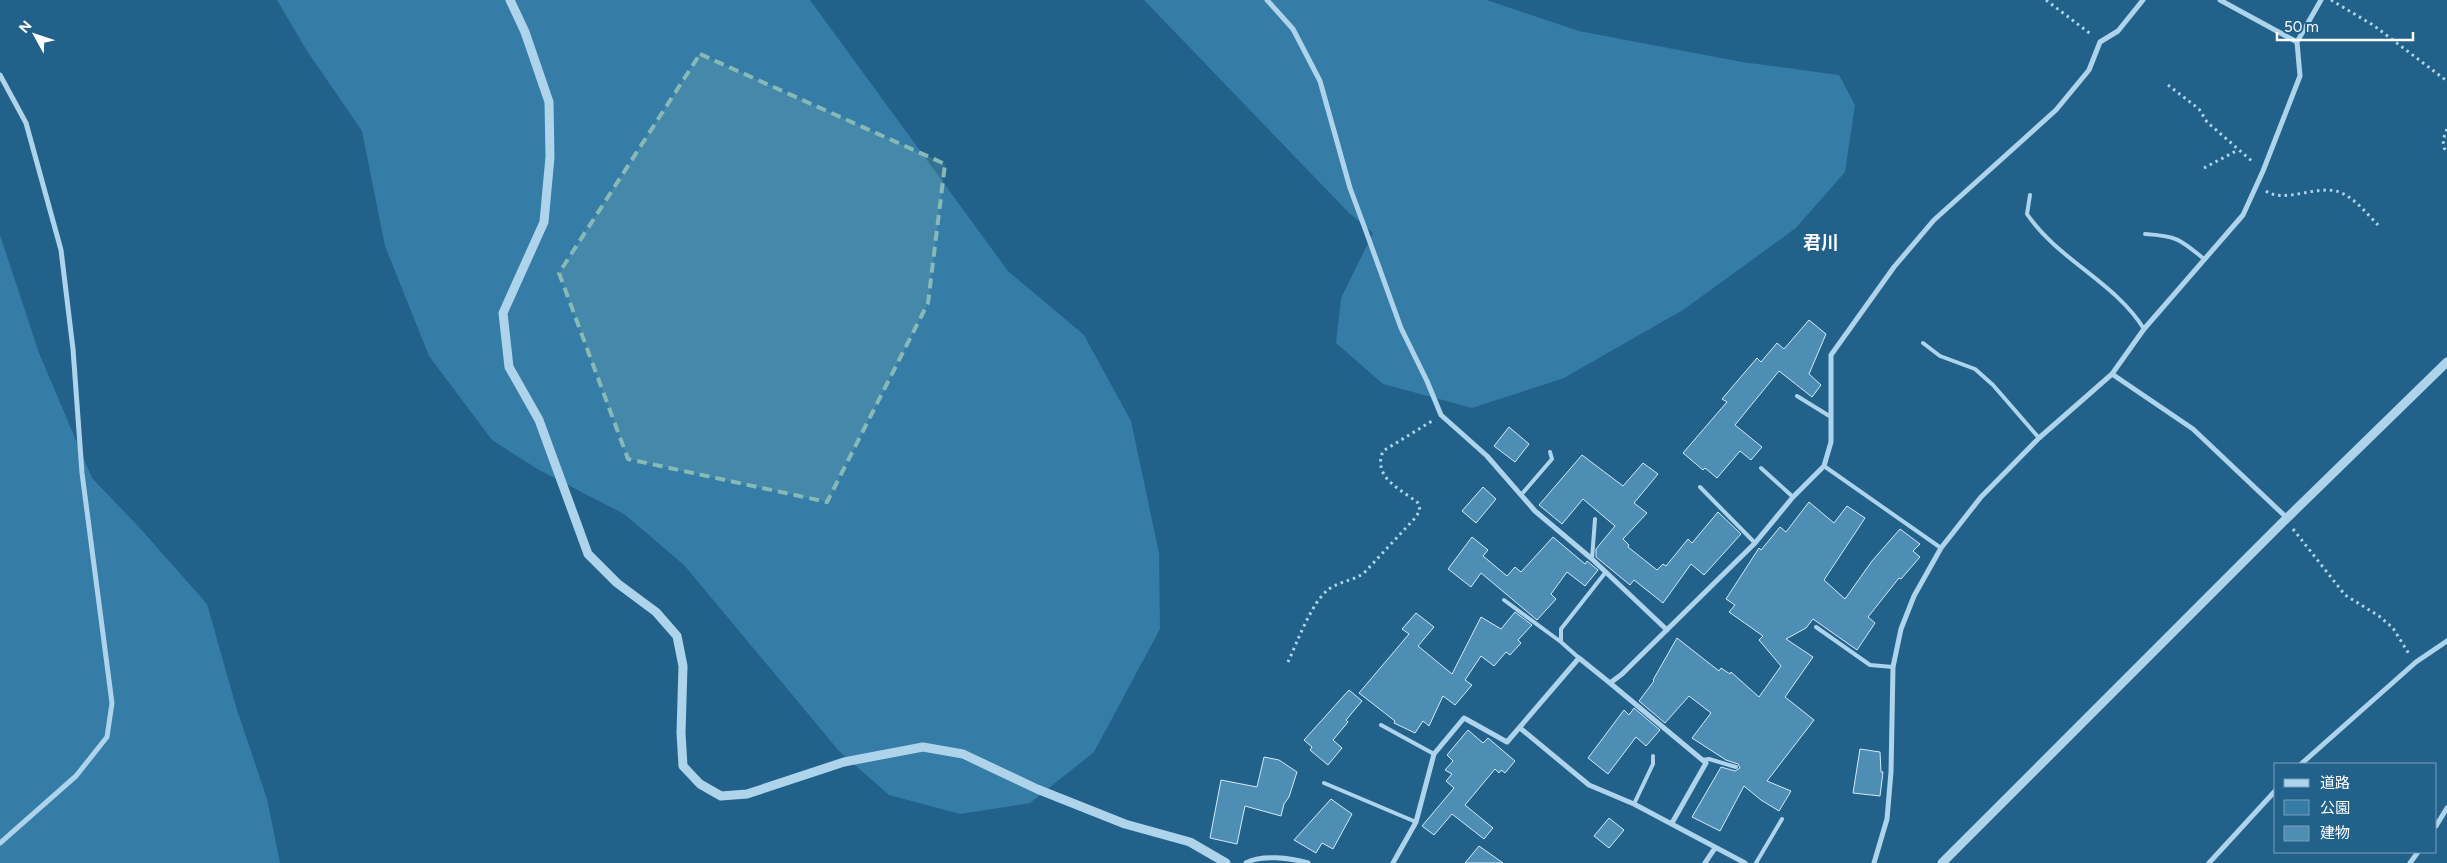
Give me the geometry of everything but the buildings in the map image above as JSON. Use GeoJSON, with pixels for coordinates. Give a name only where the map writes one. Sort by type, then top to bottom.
{"type":"FeatureCollection","features":[{"type":"Feature","properties":{"kind":"street"},"geometry":{"type":"LineString","coordinates":[[510,0],[525,32],[548,102],[550,157],[544,222],[503,313],[509,367],[539,420],[588,554],[618,583],[656,612],[677,636],[683,666],[681,694],[683,766],[700,784],[721,796],[747,794],[844,762],[923,747],[964,754],[1037,788],[1125,824],[1190,842],[1226,863]]}},
{"type":"Feature","properties":{"kind":"street"},"geometry":{"type":"LineString","coordinates":[[1267,0],[1293,29],[1320,81],[1350,188],[1401,328],[1441,415],[1487,456],[1535,511],[1592,559],[1667,630]]}},
{"type":"Feature","properties":{"kind":"street"},"geometry":{"type":"LineString","coordinates":[[1610,683],[1755,543],[1793,497],[1824,466],[1831,442],[1831,355],[1894,267],[1934,220],[2056,110],[2089,70],[2100,42],[2118,31],[2143,0]]}},
{"type":"Feature","properties":{"kind":"street"},"geometry":{"type":"LineString","coordinates":[[2220,0],[2297,42]]}},
{"type":"Feature","properties":{"kind":"street"},"geometry":{"type":"LineString","coordinates":[[1874,863],[1888,819],[1893,667],[1901,629],[1907,613],[1941,548],[1981,498],[2039,438],[2112,374],[2144,330],[2243,214],[2264,172],[2300,76],[2297,42],[2321,0]]}},
{"type":"Feature","properties":{"kind":"street"},"geometry":{"type":"LineString","coordinates":[[0,75],[26,124],[61,250],[72,349],[82,473],[112,703],[107,737],[76,776],[0,843]]}},
{"type":"Feature","properties":{"kind":"street"},"geometry":{"type":"LineString","coordinates":[[1942,863],[2286,519],[2447,362]]}},
{"type":"Feature","properties":{"kind":"street"},"geometry":{"type":"LineString","coordinates":[[2112,374],[2193,429],[2286,519]]}},
{"type":"Feature","properties":{"kind":"street"},"geometry":{"type":"LineString","coordinates":[[2302,763],[2416,662],[2447,641]]}},
{"type":"Feature","properties":{"kind":"street"},"geometry":{"type":"LineString","coordinates":[[1393,863],[1416,822],[1434,754],[1464,718],[1507,742],[1579,658],[1706,763],[1672,823]]}},
{"type":"Feature","properties":{"kind":"street"},"geometry":{"type":"LineString","coordinates":[[1520,728],[1589,785],[1634,804],[1745,863]]}},
{"type":"Feature","properties":{"kind":"street"},"geometry":{"type":"LineString","coordinates":[[2209,863],[2274,792]]}},
{"type":"Feature","properties":{"kind":"street"},"geometry":{"type":"LineString","coordinates":[[2437,824],[2447,808]]}},
{"type":"Feature","properties":{"kind":"street"},"geometry":{"type":"LineString","coordinates":[[1705,863],[1715,848]]}},
{"type":"Feature","properties":{"kind":"street"},"geometry":{"type":"LineString","coordinates":[[1246,863],[1253,859],[1295,859],[1308,863]]}},
{"type":"Feature","properties":{"kind":"lane"},"geometry":{"type":"LineString","coordinates":[[2030,195],[2027,214],[2037,229],[2113,294],[2138,320],[2144,330]]}},
{"type":"Feature","properties":{"kind":"lane"},"geometry":{"type":"LineString","coordinates":[[2145,234],[2171,236],[2180,240],[2204,259]]}},
{"type":"Feature","properties":{"kind":"lane"},"geometry":{"type":"LineString","coordinates":[[1923,343],[1940,356],[1975,370],[1993,385],[2039,438]]}},
{"type":"Feature","properties":{"kind":"lane"},"geometry":{"type":"LineString","coordinates":[[1797,396],[1831,417]]}},
{"type":"Feature","properties":{"kind":"lane"},"geometry":{"type":"LineString","coordinates":[[1521,495],[1552,459],[1550,452]]}},
{"type":"Feature","properties":{"kind":"lane"},"geometry":{"type":"LineString","coordinates":[[1824,466],[1941,548]]}},
{"type":"Feature","properties":{"kind":"lane"},"geometry":{"type":"LineString","coordinates":[[1761,468],[1793,497]]}},
{"type":"Feature","properties":{"kind":"lane"},"geometry":{"type":"LineString","coordinates":[[1700,487],[1755,543]]}},
{"type":"Feature","properties":{"kind":"lane"},"geometry":{"type":"LineString","coordinates":[[1592,559],[1595,518]]}},
{"type":"Feature","properties":{"kind":"lane"},"geometry":{"type":"LineString","coordinates":[[1561,642],[1561,629],[1605,573]]}},
{"type":"Feature","properties":{"kind":"lane"},"geometry":{"type":"LineString","coordinates":[[1504,600],[1561,642],[1579,658]]}},
{"type":"Feature","properties":{"kind":"lane"},"geometry":{"type":"LineString","coordinates":[[1816,627],[1870,664],[1893,667]]}},
{"type":"Feature","properties":{"kind":"lane"},"geometry":{"type":"LineString","coordinates":[[1381,725],[1434,754]]}},
{"type":"Feature","properties":{"kind":"lane"},"geometry":{"type":"LineString","coordinates":[[1634,804],[1653,764],[1653,756]]}},
{"type":"Feature","properties":{"kind":"lane"},"geometry":{"type":"LineString","coordinates":[[1702,760],[1709,759],[1736,767]]}},
{"type":"Feature","properties":{"kind":"lane"},"geometry":{"type":"LineString","coordinates":[[1324,783],[1416,822]]}},
{"type":"Feature","properties":{"kind":"lane"},"geometry":{"type":"LineString","coordinates":[[1756,863],[1782,819]]}},
{"type":"Feature","properties":{"kind":"path"},"geometry":{"type":"LineString","coordinates":[[2046,0],[2100,42]]}},
{"type":"Feature","properties":{"kind":"path"},"geometry":{"type":"LineString","coordinates":[[2331,0],[2373,25],[2447,81]]}},
{"type":"Feature","properties":{"kind":"path"},"geometry":{"type":"LineString","coordinates":[[2168,85],[2199,108],[2208,122],[2264,172]]}},
{"type":"Feature","properties":{"kind":"path"},"geometry":{"type":"LineString","coordinates":[[2447,129],[2443,140],[2444,148],[2447,151]]}},
{"type":"Feature","properties":{"kind":"path"},"geometry":{"type":"LineString","coordinates":[[2204,168],[2238,150]]}},
{"type":"Feature","properties":{"kind":"path"},"geometry":{"type":"LineString","coordinates":[[2258,185],[2270,194],[2283,195],[2322,189],[2341,192],[2378,225]]}},
{"type":"Feature","properties":{"kind":"path"},"geometry":{"type":"LineString","coordinates":[[1288,662],[1321,596],[1332,587],[1355,579],[1364,573],[1416,517],[1420,510],[1418,503],[1390,484],[1384,476],[1380,460],[1383,452],[1441,415]]}},
{"type":"Feature","properties":{"kind":"path"},"geometry":{"type":"LineString","coordinates":[[2286,519],[2346,595],[2379,616],[2393,628],[2416,662]]}},
{"type":"Feature","properties":{"kind":"highlighted area"},"geometry":{"type":"Polygon","coordinates":[[[700,54],[945,164],[928,303],[827,502],[628,459],[559,273],[700,54]]]}},
{"type":"Feature","properties":{"kind":"green space"},"geometry":{"type":"Polygon","coordinates":[[[277,0],[810,0],[1008,271],[1084,335],[1131,421],[1159,553],[1160,629],[1094,752],[1030,803],[960,814],[889,795],[839,751],[684,565],[624,514],[539,470],[492,440],[429,356],[385,246],[362,131],[307,51],[277,0]]]}},
{"type":"Feature","properties":{"kind":"green space"},"geometry":{"type":"Polygon","coordinates":[[[1144,0],[1487,0],[1579,31],[1742,62],[1839,75],[1855,105],[1845,172],[1796,228],[1683,310],[1564,378],[1472,408],[1383,384],[1336,343],[1341,298],[1373,233],[1349,213],[1144,0]]]}},
{"type":"Feature","properties":{"kind":"green space"},"geometry":{"type":"Polygon","coordinates":[[[0,235],[39,353],[92,478],[139,527],[207,604],[237,710],[267,799],[280,863],[0,863],[0,235]]]}},
{"type":"Feature","properties":{"kind":"district","name":"君川"},"geometry":{"type":"Point","coordinates":[1821,243]}}]}
